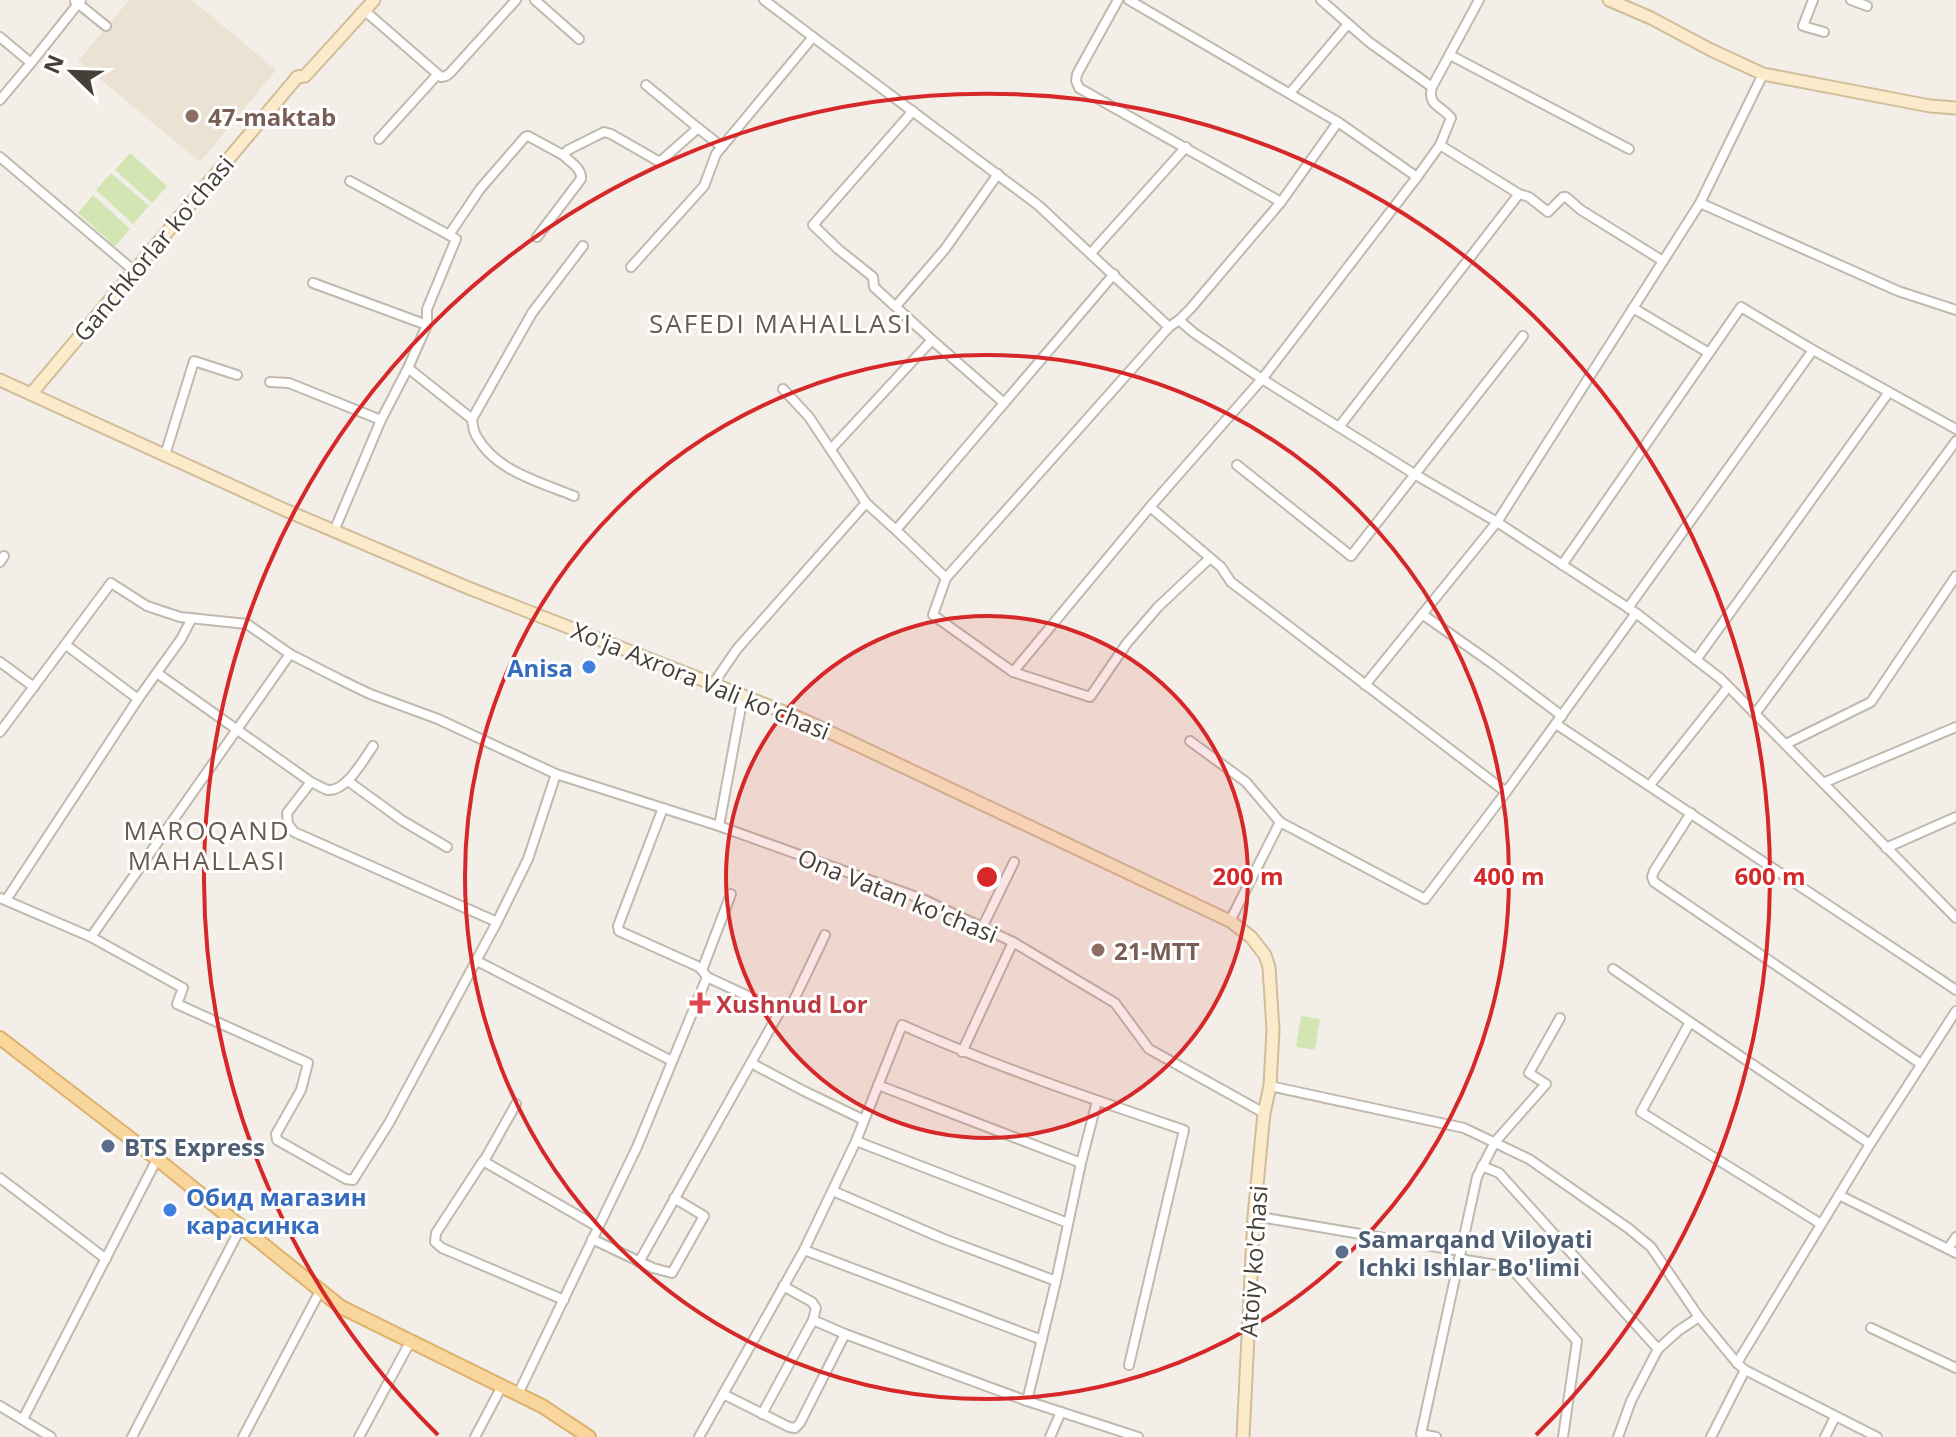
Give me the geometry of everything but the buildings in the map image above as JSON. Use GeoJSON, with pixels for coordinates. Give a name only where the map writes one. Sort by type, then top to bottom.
{"type":"FeatureCollection","features":[{"type":"Feature","properties":{"kind":"main road"},"geometry":{"type":"LineString","coordinates":[[1,1039],[341,1307],[542,1406],[589,1437]]}},
{"type":"Feature","properties":{"kind":"street","name":"Ganchkorlar ko'chasi"},"geometry":{"type":"LineString","coordinates":[[31,394],[297,77],[305,76],[374,0]]}},
{"type":"Feature","properties":{"kind":"street"},"geometry":{"type":"LineString","coordinates":[[365,11],[441,77],[450,73],[516,0]]}},
{"type":"Feature","properties":{"kind":"street"},"geometry":{"type":"LineString","coordinates":[[535,0],[579,39]]}},
{"type":"Feature","properties":{"kind":"street"},"geometry":{"type":"LineString","coordinates":[[764,0],[1038,205],[1169,327]]}},
{"type":"Feature","properties":{"kind":"street"},"geometry":{"type":"LineString","coordinates":[[1118,0],[1077,74],[1079,88],[1281,202]]}},
{"type":"Feature","properties":{"kind":"street"},"geometry":{"type":"LineString","coordinates":[[1129,0],[1338,122],[1417,177]]}},
{"type":"Feature","properties":{"kind":"street"},"geometry":{"type":"LineString","coordinates":[[1321,0],[1432,87]]}},
{"type":"Feature","properties":{"kind":"street"},"geometry":{"type":"LineString","coordinates":[[1013,672],[1150,507],[1262,379],[1440,145],[1451,118],[1431,100],[1432,87],[1479,0]]}},
{"type":"Feature","properties":{"kind":"street"},"geometry":{"type":"LineString","coordinates":[[1609,0],[1763,74],[1930,106],[1956,108]]}},
{"type":"Feature","properties":{"kind":"street"},"geometry":{"type":"LineString","coordinates":[[1813,0],[1803,26],[1824,32]]}},
{"type":"Feature","properties":{"kind":"street"},"geometry":{"type":"LineString","coordinates":[[1851,0],[1867,6]]}},
{"type":"Feature","properties":{"kind":"street"},"geometry":{"type":"LineString","coordinates":[[0,100],[78,1],[106,26]]}},
{"type":"Feature","properties":{"kind":"street"},"geometry":{"type":"LineString","coordinates":[[1290,93],[1348,24]]}},
{"type":"Feature","properties":{"kind":"street"},"geometry":{"type":"LineString","coordinates":[[0,37],[31,63]]}},
{"type":"Feature","properties":{"kind":"street"},"geometry":{"type":"LineString","coordinates":[[631,267],[704,186],[716,154],[813,37]]}},
{"type":"Feature","properties":{"kind":"street"},"geometry":{"type":"LineString","coordinates":[[1450,55],[1629,149]]}},
{"type":"Feature","properties":{"kind":"street"},"geometry":{"type":"LineString","coordinates":[[1365,685],[1497,522],[1700,203],[1763,74]]}},
{"type":"Feature","properties":{"kind":"street"},"geometry":{"type":"LineString","coordinates":[[379,139],[437,75]]}},
{"type":"Feature","properties":{"kind":"street"},"geometry":{"type":"LineString","coordinates":[[646,85],[722,147]]}},
{"type":"Feature","properties":{"kind":"street"},"geometry":{"type":"LineString","coordinates":[[913,111],[813,225],[873,277],[874,287],[1004,403]]}},
{"type":"Feature","properties":{"kind":"street"},"geometry":{"type":"LineString","coordinates":[[1210,558],[1158,607],[1127,643],[1090,697],[1013,672],[933,615],[946,578],[1281,202],[1338,122]]}},
{"type":"Feature","properties":{"kind":"street"},"geometry":{"type":"LineString","coordinates":[[563,155],[604,132],[658,161],[698,128]]}},
{"type":"Feature","properties":{"kind":"street"},"geometry":{"type":"LineString","coordinates":[[449,235],[480,189],[525,137],[532,137],[563,155],[581,174],[581,179],[537,237]]}},
{"type":"Feature","properties":{"kind":"street"},"geometry":{"type":"LineString","coordinates":[[1440,145],[1519,194],[1529,197],[1548,212],[1566,197],[1581,210],[1663,261]]}},
{"type":"Feature","properties":{"kind":"street"},"geometry":{"type":"LineString","coordinates":[[1091,253],[1186,147]]}},
{"type":"Feature","properties":{"kind":"street"},"geometry":{"type":"LineString","coordinates":[[0,157],[133,270]]}},
{"type":"Feature","properties":{"kind":"street"},"geometry":{"type":"LineString","coordinates":[[896,306],[945,249],[998,174]]}},
{"type":"Feature","properties":{"kind":"street"},"geometry":{"type":"LineString","coordinates":[[334,531],[381,420],[427,325],[427,309],[456,239],[350,181]]}},
{"type":"Feature","properties":{"kind":"street"},"geometry":{"type":"LineString","coordinates":[[1339,427],[1519,194]]}},
{"type":"Feature","properties":{"kind":"street"},"geometry":{"type":"LineString","coordinates":[[1700,203],[1898,291],[1956,310]]}},
{"type":"Feature","properties":{"kind":"street"},"geometry":{"type":"LineString","coordinates":[[574,496],[509,468],[490,455],[475,435],[472,419],[532,313],[583,246]]}},
{"type":"Feature","properties":{"kind":"street"},"geometry":{"type":"LineString","coordinates":[[896,530],[1114,274]]}},
{"type":"Feature","properties":{"kind":"street"},"geometry":{"type":"LineString","coordinates":[[313,283],[427,325]]}},
{"type":"Feature","properties":{"kind":"street"},"geometry":{"type":"LineString","coordinates":[[1562,565],[1741,307],[1956,429]]}},
{"type":"Feature","properties":{"kind":"street"},"geometry":{"type":"LineString","coordinates":[[1633,308],[1709,353]]}},
{"type":"Feature","properties":{"kind":"street"},"geometry":{"type":"LineString","coordinates":[[1179,320],[1262,379],[1497,522],[1632,610],[1728,687],[1954,913]]}},
{"type":"Feature","properties":{"kind":"street"},"geometry":{"type":"LineString","coordinates":[[1237,465],[1351,556],[1523,336]]}},
{"type":"Feature","properties":{"kind":"street"},"geometry":{"type":"LineString","coordinates":[[831,449],[932,340]]}},
{"type":"Feature","properties":{"kind":"street"},"geometry":{"type":"LineString","coordinates":[[1190,741],[1246,782],[1280,822],[1425,899],[1559,720],[1813,350]]}},
{"type":"Feature","properties":{"kind":"street"},"geometry":{"type":"LineString","coordinates":[[165,455],[194,361],[237,375]]}},
{"type":"Feature","properties":{"kind":"street"},"geometry":{"type":"LineString","coordinates":[[408,368],[472,419]]}},
{"type":"Feature","properties":{"kind":"street","name":"Xo'ja Axrora Vali ko'chasi"},"geometry":{"type":"LineString","coordinates":[[0,380],[334,531],[466,587],[830,732],[1230,921],[1251,937],[1265,955],[1269,967],[1273,1030],[1270,1086]]}},
{"type":"Feature","properties":{"kind":"street"},"geometry":{"type":"LineString","coordinates":[[270,382],[289,383],[381,420]]}},
{"type":"Feature","properties":{"kind":"street"},"geometry":{"type":"LineString","coordinates":[[783,389],[809,417],[866,503],[946,578]]}},
{"type":"Feature","properties":{"kind":"street"},"geometry":{"type":"LineString","coordinates":[[1696,660],[1889,392]]}},
{"type":"Feature","properties":{"kind":"street"},"geometry":{"type":"LineString","coordinates":[[1755,714],[1956,441]]}},
{"type":"Feature","properties":{"kind":"street"},"geometry":{"type":"LineString","coordinates":[[713,684],[737,649],[866,503]]}},
{"type":"Feature","properties":{"kind":"street"},"geometry":{"type":"LineString","coordinates":[[1150,507],[1221,567],[1231,582],[1506,792]]}},
{"type":"Feature","properties":{"kind":"street"},"geometry":{"type":"LineString","coordinates":[[1786,744],[1871,702],[1956,576]]}},
{"type":"Feature","properties":{"kind":"street","name":"Ona Vatan ko'chasi"},"geometry":{"type":"LineString","coordinates":[[66,645],[111,583],[147,606],[180,617],[247,624],[290,654],[370,694],[438,719],[556,774],[719,826],[925,900],[1013,942],[1115,1003],[1149,1049],[1264,1113]]}},
{"type":"Feature","properties":{"kind":"street"},"geometry":{"type":"LineString","coordinates":[[1422,614],[1493,664],[1559,720],[1650,785],[1956,990]]}},
{"type":"Feature","properties":{"kind":"street"},"geometry":{"type":"LineString","coordinates":[[192,618],[181,639],[3,899],[91,937],[183,988],[177,1004],[308,1063],[301,1090],[276,1134],[277,1140],[346,1179],[353,1180],[389,1123],[477,961],[528,859],[556,774]]}},
{"type":"Feature","properties":{"kind":"street"},"geometry":{"type":"LineString","coordinates":[[0,732],[66,645],[138,699]]}},
{"type":"Feature","properties":{"kind":"street"},"geometry":{"type":"LineString","coordinates":[[91,937],[290,654]]}},
{"type":"Feature","properties":{"kind":"street"},"geometry":{"type":"LineString","coordinates":[[0,662],[34,687]]}},
{"type":"Feature","properties":{"kind":"street"},"geometry":{"type":"LineString","coordinates":[[157,673],[311,782],[327,790],[338,789],[348,781],[373,746]]}},
{"type":"Feature","properties":{"kind":"street"},"geometry":{"type":"LineString","coordinates":[[1650,785],[1728,687]]}},
{"type":"Feature","properties":{"kind":"street"},"geometry":{"type":"LineString","coordinates":[[719,826],[743,696]]}},
{"type":"Feature","properties":{"kind":"street"},"geometry":{"type":"LineString","coordinates":[[1823,783],[1956,727]]}},
{"type":"Feature","properties":{"kind":"street"},"geometry":{"type":"LineString","coordinates":[[348,781],[403,821],[447,847]]}},
{"type":"Feature","properties":{"kind":"street"},"geometry":{"type":"LineString","coordinates":[[311,782],[287,813],[288,824],[294,832],[497,922]]}},
{"type":"Feature","properties":{"kind":"street"},"geometry":{"type":"LineString","coordinates":[[663,808],[618,926],[619,931],[780,1011]]}},
{"type":"Feature","properties":{"kind":"street"},"geometry":{"type":"LineString","coordinates":[[1691,813],[1654,871],[1654,882],[1921,1064]]}},
{"type":"Feature","properties":{"kind":"street"},"geometry":{"type":"LineString","coordinates":[[1886,848],[1956,817]]}},
{"type":"Feature","properties":{"kind":"street"},"geometry":{"type":"LineString","coordinates":[[1230,921],[1280,822]]}},
{"type":"Feature","properties":{"kind":"street"},"geometry":{"type":"LineString","coordinates":[[982,928],[1014,862]]}},
{"type":"Feature","properties":{"kind":"street"},"geometry":{"type":"LineString","coordinates":[[518,1394],[637,1147],[672,1061],[731,894]]}},
{"type":"Feature","properties":{"kind":"street"},"geometry":{"type":"LineString","coordinates":[[639,1262],[780,1011],[791,1006],[825,935]]}},
{"type":"Feature","properties":{"kind":"street"},"geometry":{"type":"LineString","coordinates":[[962,1052],[1013,942]]}},
{"type":"Feature","properties":{"kind":"street"},"geometry":{"type":"LineString","coordinates":[[477,961],[672,1061]]}},
{"type":"Feature","properties":{"kind":"street"},"geometry":{"type":"LineString","coordinates":[[1613,969],[1870,1144]]}},
{"type":"Feature","properties":{"kind":"street"},"geometry":{"type":"LineString","coordinates":[[1737,1363],[1870,1144],[1956,1011]]}},
{"type":"Feature","properties":{"kind":"street"},"geometry":{"type":"LineString","coordinates":[[1436,1437],[1421,1434],[1477,1177],[1495,1142],[1546,1084],[1529,1073],[1560,1018]]}},
{"type":"Feature","properties":{"kind":"street"},"geometry":{"type":"LineString","coordinates":[[1690,1022],[1641,1112],[1821,1224]]}},
{"type":"Feature","properties":{"kind":"street"},"geometry":{"type":"LineString","coordinates":[[699,1437],[804,1250],[856,1141],[902,1025],[962,1052],[1184,1130],[1129,1365]]}},
{"type":"Feature","properties":{"kind":"street"},"geometry":{"type":"LineString","coordinates":[[751,1063],[864,1120]]}},
{"type":"Feature","properties":{"kind":"street"},"geometry":{"type":"LineString","coordinates":[[878,1085],[1081,1163]]}},
{"type":"Feature","properties":{"kind":"street"},"geometry":{"type":"LineString","coordinates":[[1270,1086],[1464,1128],[1529,1159],[1651,1247],[1699,1317],[1745,1370],[1877,1437]]}},
{"type":"Feature","properties":{"kind":"street","name":"Atoiy ko'chasi"},"geometry":{"type":"LineString","coordinates":[[1243,1437],[1254,1216],[1264,1113],[1270,1086]]}},
{"type":"Feature","properties":{"kind":"street"},"geometry":{"type":"LineString","coordinates":[[1027,1401],[1097,1101]]}},
{"type":"Feature","properties":{"kind":"street"},"geometry":{"type":"LineString","coordinates":[[516,1104],[484,1161],[436,1233],[435,1242],[442,1248],[564,1300]]}},
{"type":"Feature","properties":{"kind":"street"},"geometry":{"type":"LineString","coordinates":[[856,1141],[1068,1223]]}},
{"type":"Feature","properties":{"kind":"street"},"geometry":{"type":"LineString","coordinates":[[23,1419],[157,1159]]}},
{"type":"Feature","properties":{"kind":"street"},"geometry":{"type":"LineString","coordinates":[[484,1161],[598,1227]]}},
{"type":"Feature","properties":{"kind":"street"},"geometry":{"type":"LineString","coordinates":[[1482,1166],[1499,1173],[1658,1349]]}},
{"type":"Feature","properties":{"kind":"street"},"geometry":{"type":"LineString","coordinates":[[0,1178],[106,1259]]}},
{"type":"Feature","properties":{"kind":"street"},"geometry":{"type":"LineString","coordinates":[[833,1191],[944,1239],[1056,1281]]}},
{"type":"Feature","properties":{"kind":"street"},"geometry":{"type":"LineString","coordinates":[[1839,1195],[1952,1251],[1956,1237]]}},
{"type":"Feature","properties":{"kind":"street"},"geometry":{"type":"LineString","coordinates":[[592,1239],[639,1262],[672,1273],[704,1216],[674,1198]]}},
{"type":"Feature","properties":{"kind":"street"},"geometry":{"type":"LineString","coordinates":[[1254,1216],[1510,1267],[1577,1341],[1563,1437]]}},
{"type":"Feature","properties":{"kind":"street"},"geometry":{"type":"LineString","coordinates":[[132,1437],[241,1227]]}},
{"type":"Feature","properties":{"kind":"street"},"geometry":{"type":"LineString","coordinates":[[804,1250],[1042,1340]]}},
{"type":"Feature","properties":{"kind":"street"},"geometry":{"type":"LineString","coordinates":[[762,1414],[813,1320],[816,1308],[812,1302],[783,1286]]}},
{"type":"Feature","properties":{"kind":"street"},"geometry":{"type":"LineString","coordinates":[[243,1437],[320,1291]]}},
{"type":"Feature","properties":{"kind":"street"},"geometry":{"type":"LineString","coordinates":[[1618,1437],[1631,1401],[1658,1349],[1699,1317]]}},
{"type":"Feature","properties":{"kind":"street"},"geometry":{"type":"LineString","coordinates":[[813,1320],[1027,1401],[1138,1437]]}},
{"type":"Feature","properties":{"kind":"street"},"geometry":{"type":"LineString","coordinates":[[1871,1328],[1956,1368]]}},
{"type":"Feature","properties":{"kind":"street"},"geometry":{"type":"LineString","coordinates":[[723,1394],[795,1428],[845,1334]]}},
{"type":"Feature","properties":{"kind":"street"},"geometry":{"type":"LineString","coordinates":[[359,1437],[410,1342]]}},
{"type":"Feature","properties":{"kind":"street"},"geometry":{"type":"LineString","coordinates":[[1711,1437],[1745,1370]]}},
{"type":"Feature","properties":{"kind":"street"},"geometry":{"type":"LineString","coordinates":[[475,1437],[502,1386]]}},
{"type":"Feature","properties":{"kind":"street"},"geometry":{"type":"LineString","coordinates":[[0,1406],[51,1437]]}},
{"type":"Feature","properties":{"kind":"street"},"geometry":{"type":"LineString","coordinates":[[1050,1437],[1061,1412]]}},
{"type":"Feature","properties":{"kind":"street"},"geometry":{"type":"LineString","coordinates":[[1825,1437],[1835,1417]]}},
{"type":"Feature","properties":{"kind":"shaded area","name":"47-maktab"},"geometry":{"type":"Polygon","coordinates":[[[129,0],[192,0],[276,70],[200,162],[78,61],[129,0]]]}},
{"type":"Feature","properties":{"kind":"green space"},"geometry":{"type":"Polygon","coordinates":[[[130,153],[167,186],[152,203],[115,170],[130,153]]]}},
{"type":"Feature","properties":{"kind":"green space"},"geometry":{"type":"Polygon","coordinates":[[[111,173],[149,206],[133,224],[96,190],[111,173]]]}},
{"type":"Feature","properties":{"kind":"green space"},"geometry":{"type":"Polygon","coordinates":[[[93,195],[130,229],[115,246],[78,213],[93,195]]]}},
{"type":"Feature","properties":{"kind":"green space"},"geometry":{"type":"Polygon","coordinates":[[[1301,1016],[1320,1019],[1315,1050],[1296,1047],[1301,1016]]]}},
{"type":"Feature","properties":{"kind":"place","name":"47-maktab"},"geometry":{"type":"Point","coordinates":[192,116]}},
{"type":"Feature","properties":{"kind":"place","name":"Anisa"},"geometry":{"type":"Point","coordinates":[589,667]}},
{"type":"Feature","properties":{"kind":"place","name":"21-MTT"},"geometry":{"type":"Point","coordinates":[1098,950]}},
{"type":"Feature","properties":{"kind":"place","name":"Xushnud Lor"},"geometry":{"type":"Point","coordinates":[700,1003]}},
{"type":"Feature","properties":{"kind":"place","name":"BTS Express"},"geometry":{"type":"Point","coordinates":[108,1146]}},
{"type":"Feature","properties":{"kind":"place","name":"Обид магазин карасинка"},"geometry":{"type":"Point","coordinates":[170,1210]}},
{"type":"Feature","properties":{"kind":"place","name":"Samarqand Viloyati Ichki Ishlar Bo'limi"},"geometry":{"type":"Point","coordinates":[1342,1252]}},
{"type":"Feature","properties":{"kind":"district","name":"SAFEDI MAHALLASI"},"geometry":{"type":"Point","coordinates":[781,323]}},
{"type":"Feature","properties":{"kind":"district","name":"MAROQAND MAHALLASI"},"geometry":{"type":"Point","coordinates":[207,845]}}]}
